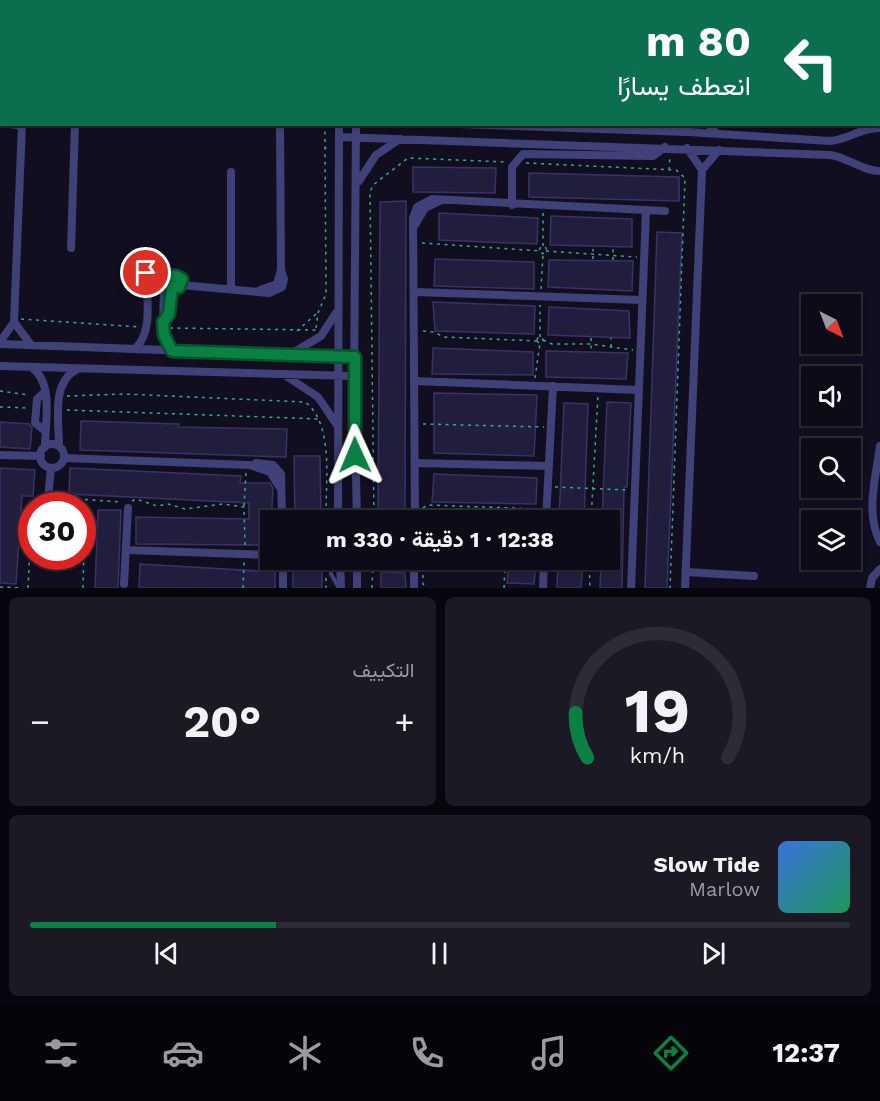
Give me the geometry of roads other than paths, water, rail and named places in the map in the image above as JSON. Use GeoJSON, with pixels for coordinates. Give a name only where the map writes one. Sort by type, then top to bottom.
{"type":"FeatureCollection","features":[{"type":"Feature","properties":{"kind":"street"},"geometry":{"type":"LineString","coordinates":[[22,126],[14,322],[0,343],[355,357]]}},
{"type":"Feature","properties":{"kind":"street"},"geometry":{"type":"LineString","coordinates":[[71,248],[75,126]]}},
{"type":"Feature","properties":{"kind":"street"},"geometry":{"type":"LineString","coordinates":[[172,351],[164,335],[163,322],[172,286],[182,281],[178,276],[146,273],[142,280],[147,283],[172,286],[260,290],[277,284],[281,270],[280,126]]}},
{"type":"Feature","properties":{"kind":"street"},"geometry":{"type":"LineString","coordinates":[[337,510],[339,126]]}},
{"type":"Feature","properties":{"kind":"street"},"geometry":{"type":"LineString","coordinates":[[356,126],[354,375],[357,510]]}},
{"type":"Feature","properties":{"kind":"street"},"geometry":{"type":"LineString","coordinates":[[515,126],[688,132],[830,141],[848,138],[869,129],[880,128]]}},
{"type":"Feature","properties":{"kind":"street"},"geometry":{"type":"LineString","coordinates":[[688,132],[692,126]]}},
{"type":"Feature","properties":{"kind":"street"},"geometry":{"type":"LineString","coordinates":[[710,126],[717,134]]}},
{"type":"Feature","properties":{"kind":"street"},"geometry":{"type":"LineString","coordinates":[[339,137],[667,147],[830,155],[850,160],[869,170],[880,171]]}},
{"type":"Feature","properties":{"kind":"street"},"geometry":{"type":"LineString","coordinates":[[357,186],[364,169],[376,155],[404,138]]}},
{"type":"Feature","properties":{"kind":"street"},"geometry":{"type":"LineString","coordinates":[[512,205],[511,173],[514,162],[523,153],[653,156],[667,147]]}},
{"type":"Feature","properties":{"kind":"street"},"geometry":{"type":"LineString","coordinates":[[687,148],[702,170]]}},
{"type":"Feature","properties":{"kind":"street"},"geometry":{"type":"LineString","coordinates":[[685,588],[702,170],[711,156],[720,150]]}},
{"type":"Feature","properties":{"kind":"street"},"geometry":{"type":"LineString","coordinates":[[231,172],[231,288]]}},
{"type":"Feature","properties":{"kind":"street"},"geometry":{"type":"LineString","coordinates":[[415,510],[415,226],[422,212],[440,201],[665,211]]}},
{"type":"Feature","properties":{"kind":"street"},"geometry":{"type":"LineString","coordinates":[[631,588],[646,211]]}},
{"type":"Feature","properties":{"kind":"street"},"geometry":{"type":"LineString","coordinates":[[136,348],[146,333],[147,283]]}},
{"type":"Feature","properties":{"kind":"street"},"geometry":{"type":"LineString","coordinates":[[415,292],[642,300]]}},
{"type":"Feature","properties":{"kind":"street"},"geometry":{"type":"LineString","coordinates":[[288,355],[321,336],[334,319],[338,306]]}},
{"type":"Feature","properties":{"kind":"street"},"geometry":{"type":"LineString","coordinates":[[14,322],[31,345]]}},
{"type":"Feature","properties":{"kind":"street"},"geometry":{"type":"LineString","coordinates":[[0,366],[354,375]]}},
{"type":"Feature","properties":{"kind":"street"},"geometry":{"type":"LineString","coordinates":[[32,368],[44,380],[42,394],[45,447],[41,456],[44,464],[51,468],[60,465],[64,458]]}},
{"type":"Feature","properties":{"kind":"street"},"geometry":{"type":"LineString","coordinates":[[64,458],[59,446],[59,396],[64,381],[78,369]]}},
{"type":"Feature","properties":{"kind":"street"},"geometry":{"type":"LineString","coordinates":[[283,374],[318,397],[338,428]]}},
{"type":"Feature","properties":{"kind":"street"},"geometry":{"type":"LineString","coordinates":[[415,381],[639,390]]}},
{"type":"Feature","properties":{"kind":"street"},"geometry":{"type":"LineString","coordinates":[[547,510],[553,386]]}},
{"type":"Feature","properties":{"kind":"street"},"geometry":{"type":"LineString","coordinates":[[42,394],[36,408],[36,426],[45,431]]}},
{"type":"Feature","properties":{"kind":"street"},"geometry":{"type":"LineString","coordinates":[[45,447],[54,444],[59,446]]}},
{"type":"Feature","properties":{"kind":"street"},"geometry":{"type":"LineString","coordinates":[[880,446],[872,504],[873,522],[880,542]]}},
{"type":"Feature","properties":{"kind":"street"},"geometry":{"type":"LineString","coordinates":[[0,455],[41,456]]}},
{"type":"Feature","properties":{"kind":"street"},"geometry":{"type":"LineString","coordinates":[[64,458],[249,465],[270,472],[280,489],[281,510]]}},
{"type":"Feature","properties":{"kind":"street"},"geometry":{"type":"LineString","coordinates":[[415,463],[549,466]]}},
{"type":"Feature","properties":{"kind":"street"},"geometry":{"type":"LineString","coordinates":[[49,492],[51,468]]}},
{"type":"Feature","properties":{"kind":"street"},"geometry":{"type":"LineString","coordinates":[[124,584],[128,508]]}},
{"type":"Feature","properties":{"kind":"street"},"geometry":{"type":"LineString","coordinates":[[126,550],[260,555]]}},
{"type":"Feature","properties":{"kind":"street"},"geometry":{"type":"LineString","coordinates":[[870,588],[872,578],[880,568]]}},
{"type":"Feature","properties":{"kind":"street"},"geometry":{"type":"LineString","coordinates":[[283,570],[283,588]]}},
{"type":"Feature","properties":{"kind":"street"},"geometry":{"type":"LineString","coordinates":[[340,570],[340,588]]}},
{"type":"Feature","properties":{"kind":"street"},"geometry":{"type":"LineString","coordinates":[[357,588],[358,570]]}},
{"type":"Feature","properties":{"kind":"street"},"geometry":{"type":"LineString","coordinates":[[414,570],[414,588]]}},
{"type":"Feature","properties":{"kind":"street"},"geometry":{"type":"LineString","coordinates":[[543,588],[544,570]]}},
{"type":"Feature","properties":{"kind":"street"},"geometry":{"type":"LineString","coordinates":[[686,572],[754,576]]}},
{"type":"Feature","properties":{"kind":"lane"},"geometry":{"type":"LineString","coordinates":[[331,570],[340,588]]}}]}
